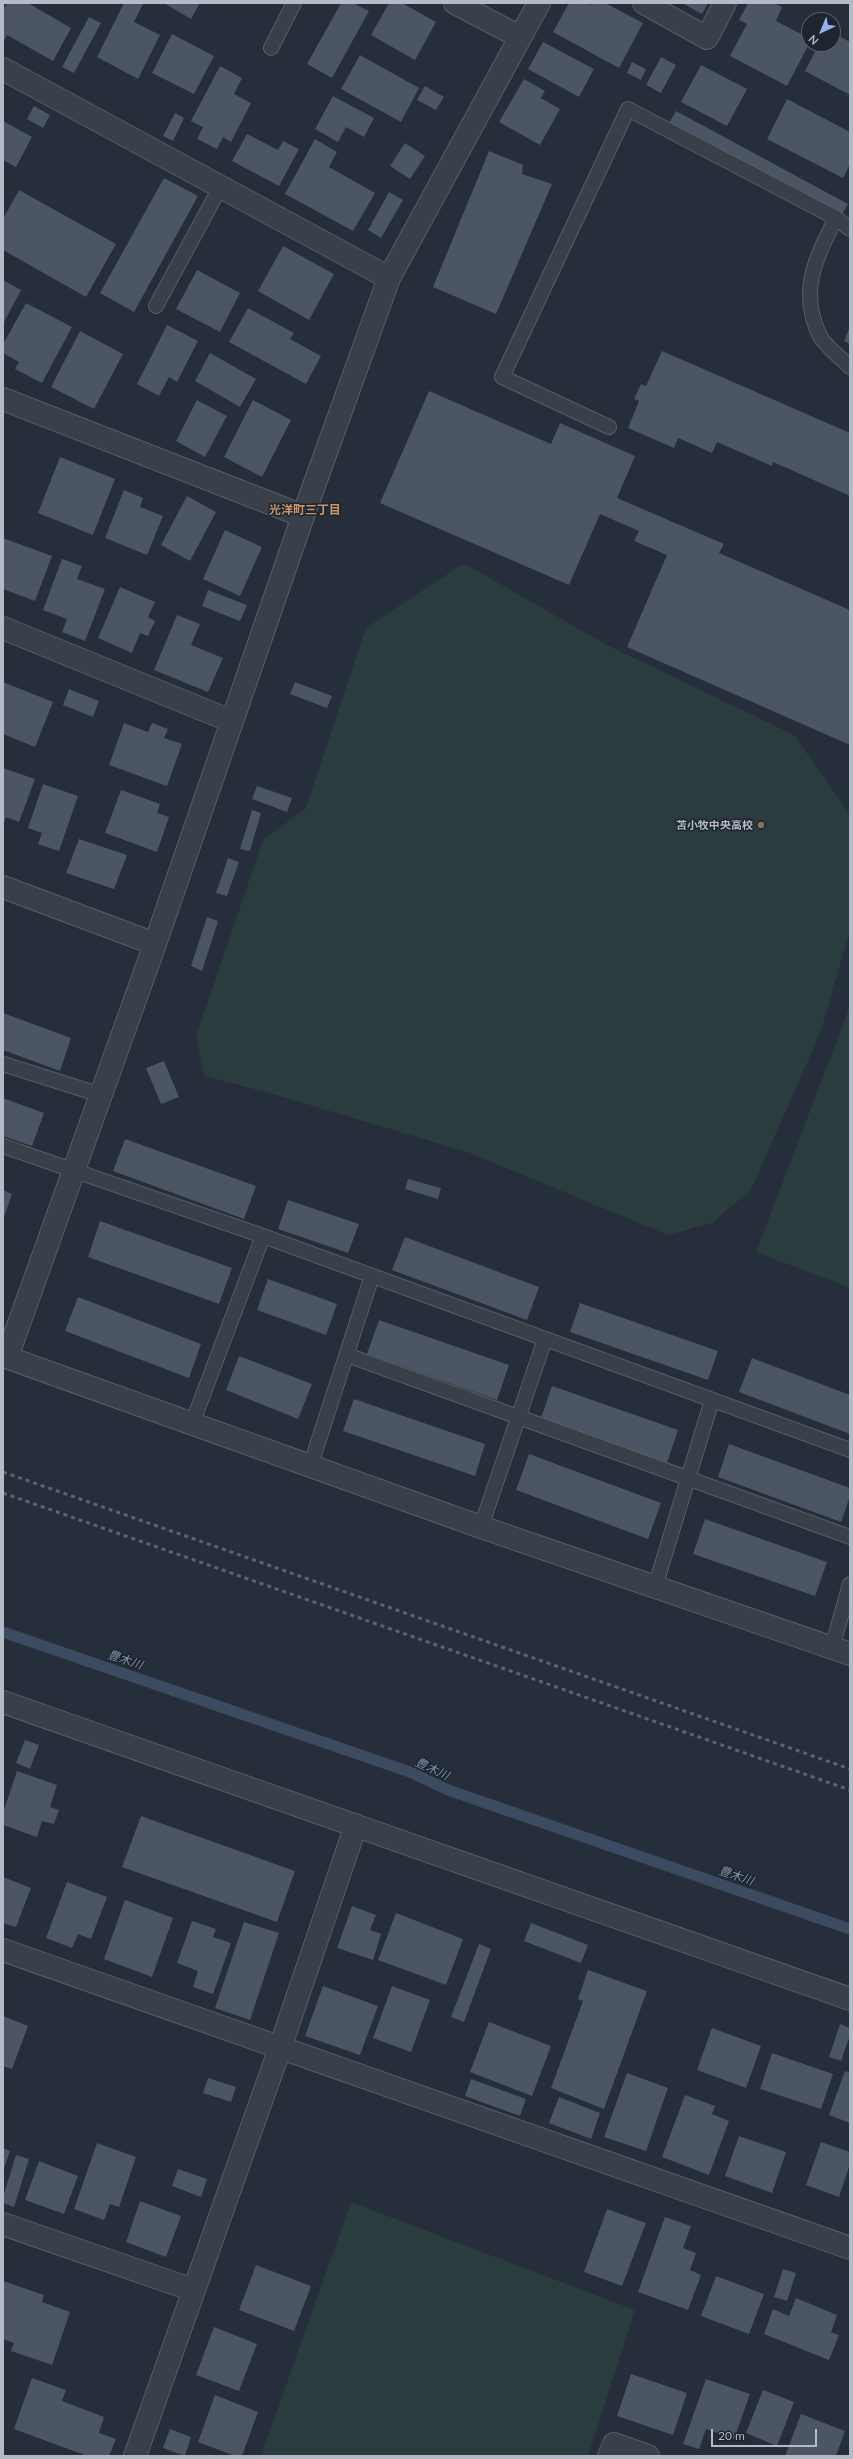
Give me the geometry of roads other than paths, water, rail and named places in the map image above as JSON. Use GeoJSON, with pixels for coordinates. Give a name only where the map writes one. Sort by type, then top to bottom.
{"type":"FeatureCollection","features":[{"type":"Feature","properties":{"kind":"street"},"geometry":{"type":"LineString","coordinates":[[455,3],[520,37]]}},
{"type":"Feature","properties":{"kind":"street"},"geometry":{"type":"LineString","coordinates":[[539,3],[389,278],[303,516],[155,944],[74,1170],[5,1356],[310,1467],[841,1651]]}},
{"type":"Feature","properties":{"kind":"street"},"geometry":{"type":"LineString","coordinates":[[644,3],[707,38],[726,3]]}},
{"type":"Feature","properties":{"kind":"street"},"geometry":{"type":"LineString","coordinates":[[3,68],[389,278]]}},
{"type":"Feature","properties":{"kind":"street"},"geometry":{"type":"LineString","coordinates":[[3,399],[303,516]]}},
{"type":"Feature","properties":{"kind":"street"},"geometry":{"type":"LineString","coordinates":[[3,628],[231,721]]}},
{"type":"Feature","properties":{"kind":"street"},"geometry":{"type":"LineString","coordinates":[[3,887],[155,944]]}},
{"type":"Feature","properties":{"kind":"street"},"geometry":{"type":"LineString","coordinates":[[3,1702],[850,1999]]}},
{"type":"Feature","properties":{"kind":"street"},"geometry":{"type":"LineString","coordinates":[[134,2456],[280,2048],[356,1825]]}},
{"type":"Feature","properties":{"kind":"street"},"geometry":{"type":"LineString","coordinates":[[3,1950],[850,2248]]}},
{"type":"Feature","properties":{"kind":"street"},"geometry":{"type":"LineString","coordinates":[[3,2224],[193,2290]]}},
{"type":"Feature","properties":{"kind":"street"},"geometry":{"type":"LineString","coordinates":[[610,2456],[614,2444],[648,2456]]}},
{"type":"Feature","properties":{"kind":"lane"},"geometry":{"type":"LineString","coordinates":[[271,48],[294,3]]}},
{"type":"Feature","properties":{"kind":"lane"},"geometry":{"type":"LineString","coordinates":[[609,427],[502,376],[628,109],[836,218],[850,229]]}},
{"type":"Feature","properties":{"kind":"lane"},"geometry":{"type":"LineString","coordinates":[[156,306],[221,186]]}},
{"type":"Feature","properties":{"kind":"lane"},"geometry":{"type":"LineString","coordinates":[[836,218],[814,262],[809,298],[820,337],[850,367]]}},
{"type":"Feature","properties":{"kind":"lane"},"geometry":{"type":"LineString","coordinates":[[3,1064],[101,1095]]}},
{"type":"Feature","properties":{"kind":"lane"},"geometry":{"type":"LineString","coordinates":[[3,1146],[263,1236],[850,1450]]}},
{"type":"Feature","properties":{"kind":"lane"},"geometry":{"type":"LineString","coordinates":[[192,1424],[263,1236]]}},
{"type":"Feature","properties":{"kind":"lane"},"geometry":{"type":"LineString","coordinates":[[310,1467],[372,1276]]}},
{"type":"Feature","properties":{"kind":"lane"},"geometry":{"type":"LineString","coordinates":[[481,1527],[545,1339]]}},
{"type":"Feature","properties":{"kind":"lane"},"geometry":{"type":"LineString","coordinates":[[347,1355],[850,1537]]}},
{"type":"Feature","properties":{"kind":"lane"},"geometry":{"type":"LineString","coordinates":[[655,1587],[712,1400]]}},
{"type":"Feature","properties":{"kind":"lane"},"geometry":{"type":"LineString","coordinates":[[841,1651],[850,1584]]}},
{"type":"Feature","properties":{"kind":"waterway","name":"豊木川"},"geometry":{"type":"LineString","coordinates":[[3,1632],[410,1772],[448,1790],[850,1929]]}},
{"type":"Feature","properties":{"kind":"railway"},"geometry":{"type":"LineString","coordinates":[[3,1472],[850,1769]]}},
{"type":"Feature","properties":{"kind":"railway"},"geometry":{"type":"LineString","coordinates":[[3,1493],[850,1790]]}},
{"type":"Feature","properties":{"kind":"place","name":"苫小牧中央高校"},"geometry":{"type":"Point","coordinates":[761,825]}},
{"type":"Feature","properties":{"kind":"district","name":"光洋町三丁目"},"geometry":{"type":"Point","coordinates":[305,510]}}]}
